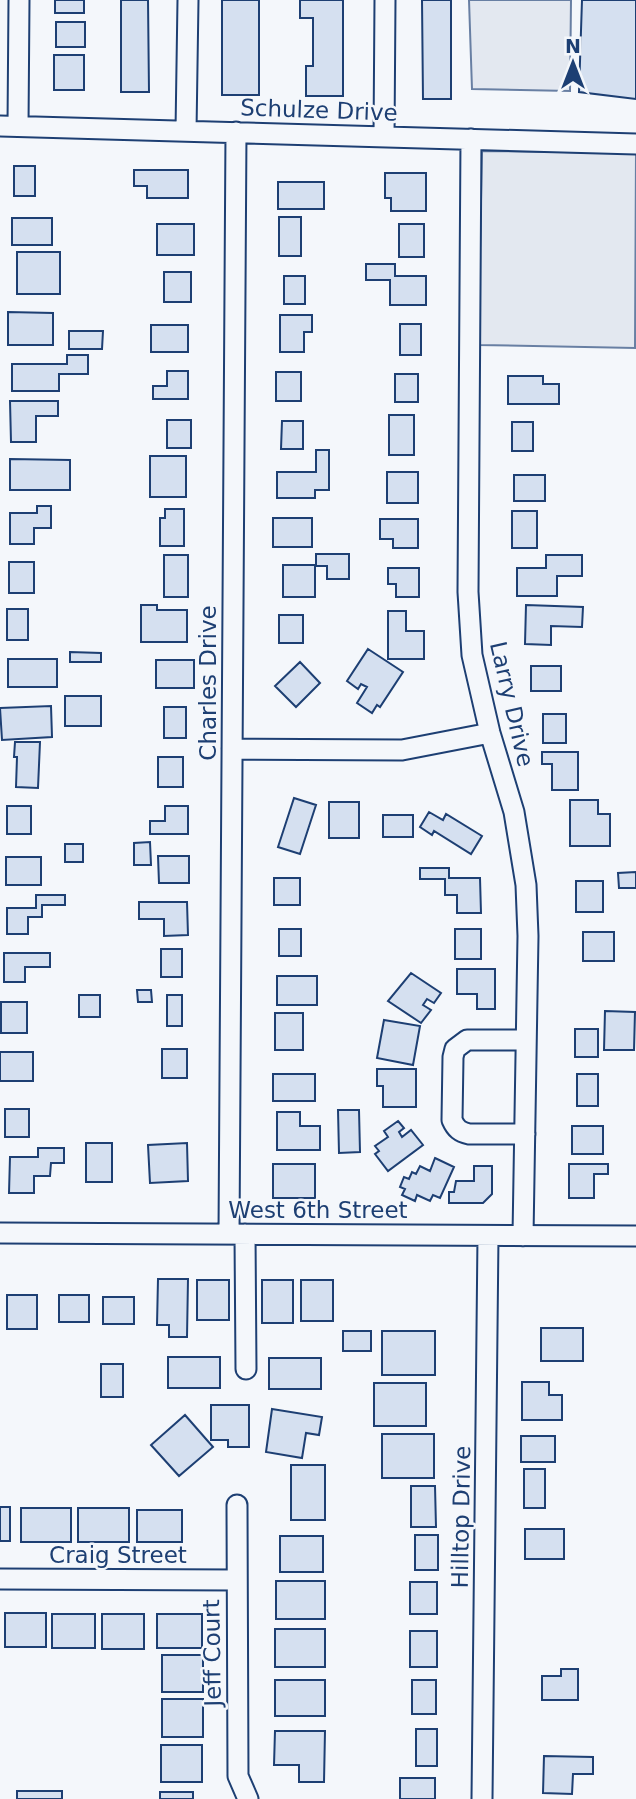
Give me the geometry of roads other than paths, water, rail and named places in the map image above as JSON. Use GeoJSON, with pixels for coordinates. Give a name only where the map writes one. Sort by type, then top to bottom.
{"type":"FeatureCollection","features":[{"type":"Feature","properties":{"kind":"street"},"geometry":{"type":"LineString","coordinates":[[9,126],[19,0]]}},
{"type":"Feature","properties":{"kind":"street"},"geometry":{"type":"LineString","coordinates":[[186,131],[188,0]]}},
{"type":"Feature","properties":{"kind":"street"},"geometry":{"type":"LineString","coordinates":[[384,137],[385,0]]}},
{"type":"Feature","properties":{"kind":"street","name":"Schulze Drive"},"geometry":{"type":"LineString","coordinates":[[9,126],[636,144]]}},
{"type":"Feature","properties":{"kind":"street","name":"Charles Drive"},"geometry":{"type":"LineString","coordinates":[[236,132],[232,749],[237,1234],[246,1369]]}},
{"type":"Feature","properties":{"kind":"street","name":"Larry Drive"},"geometry":{"type":"LineString","coordinates":[[471,139],[468,592],[472,655],[490,733],[514,812],[526,885],[528,923],[523,1236]]}},
{"type":"Feature","properties":{"kind":"street"},"geometry":{"type":"LineString","coordinates":[[232,749],[402,750],[490,733]]}},
{"type":"Feature","properties":{"kind":"street"},"geometry":{"type":"LineString","coordinates":[[525,1134],[469,1134],[456,1128],[452,1120],[455,1049],[467,1040],[526,1040]]}},
{"type":"Feature","properties":{"kind":"street","name":"West 6th Street"},"geometry":{"type":"LineString","coordinates":[[0,1233],[636,1236]]}},
{"type":"Feature","properties":{"kind":"street","name":"Hilltop Drive"},"geometry":{"type":"LineString","coordinates":[[482,1799],[488,1236]]}},
{"type":"Feature","properties":{"kind":"street","name":"Jeff Court"},"geometry":{"type":"LineString","coordinates":[[237,1505],[238,1776],[248,1799]]}},
{"type":"Feature","properties":{"kind":"street","name":"Craig Street"},"geometry":{"type":"LineString","coordinates":[[0,1579],[236,1580]]}}]}
